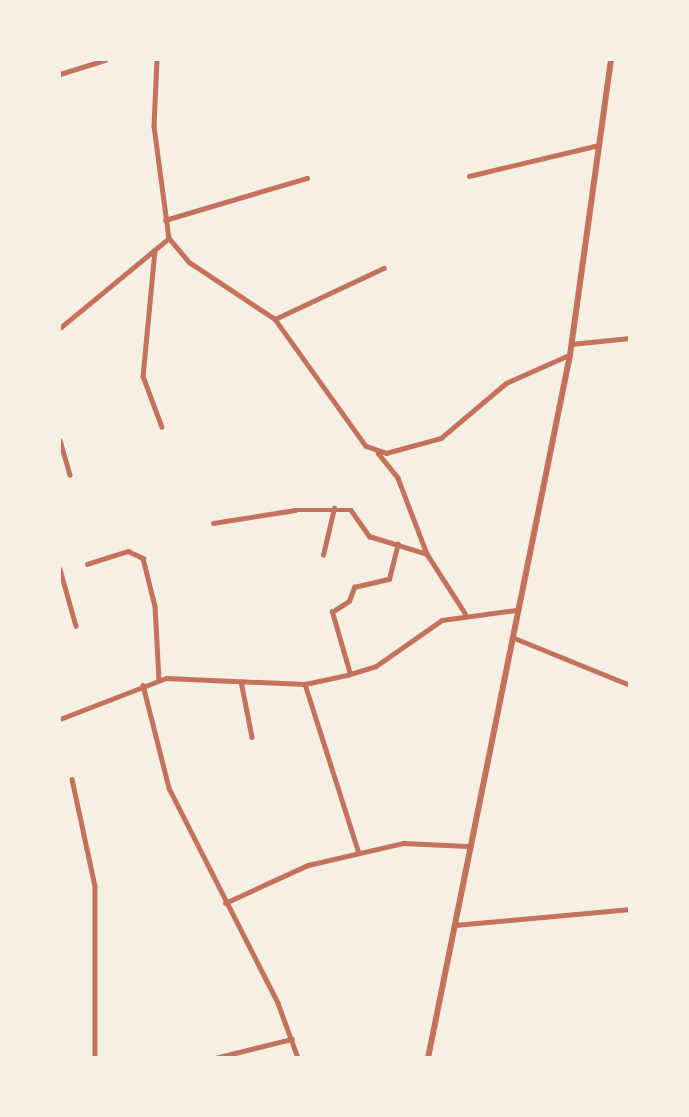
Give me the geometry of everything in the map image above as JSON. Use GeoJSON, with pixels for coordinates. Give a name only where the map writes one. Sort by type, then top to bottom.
{"type":"FeatureCollection","features":[{"type":"Feature","properties":{"kind":"street"},"geometry":{"type":"LineString","coordinates":[[60,74],[105,60]]}},
{"type":"Feature","properties":{"kind":"street"},"geometry":{"type":"LineString","coordinates":[[158,60],[153,118],[169,238],[188,262],[275,319],[355,436],[376,451],[398,478],[427,554],[465,613]]}},
{"type":"Feature","properties":{"kind":"street"},"geometry":{"type":"LineString","coordinates":[[428,1058],[455,925],[467,846],[570,355],[595,146],[611,60]]}},
{"type":"Feature","properties":{"kind":"street"},"geometry":{"type":"LineString","coordinates":[[469,176],[595,146]]}},
{"type":"Feature","properties":{"kind":"street"},"geometry":{"type":"LineString","coordinates":[[165,220],[307,178]]}},
{"type":"Feature","properties":{"kind":"street"},"geometry":{"type":"LineString","coordinates":[[60,328],[169,238]]}},
{"type":"Feature","properties":{"kind":"street"},"geometry":{"type":"LineString","coordinates":[[155,250],[143,376],[162,427]]}},
{"type":"Feature","properties":{"kind":"street"},"geometry":{"type":"LineString","coordinates":[[275,319],[384,268]]}},
{"type":"Feature","properties":{"kind":"street"},"geometry":{"type":"LineString","coordinates":[[571,344],[629,338]]}},
{"type":"Feature","properties":{"kind":"street"},"geometry":{"type":"LineString","coordinates":[[376,451],[414,449],[441,438],[506,383],[570,355]]}},
{"type":"Feature","properties":{"kind":"street"},"geometry":{"type":"LineString","coordinates":[[60,440],[70,475]]}},
{"type":"Feature","properties":{"kind":"street"},"geometry":{"type":"LineString","coordinates":[[213,523],[334,508],[355,513],[369,536],[427,554]]}},
{"type":"Feature","properties":{"kind":"street"},"geometry":{"type":"LineString","coordinates":[[323,555],[334,508]]}},
{"type":"Feature","properties":{"kind":"street"},"geometry":{"type":"LineString","coordinates":[[350,674],[332,612],[349,601],[354,587],[390,579],[398,544]]}},
{"type":"Feature","properties":{"kind":"street"},"geometry":{"type":"LineString","coordinates":[[86,564],[128,551],[143,558],[155,607],[159,680]]}},
{"type":"Feature","properties":{"kind":"street"},"geometry":{"type":"LineString","coordinates":[[60,569],[76,626]]}},
{"type":"Feature","properties":{"kind":"street"},"geometry":{"type":"LineString","coordinates":[[60,719],[159,680],[305,684],[350,674],[465,613],[516,610]]}},
{"type":"Feature","properties":{"kind":"street"},"geometry":{"type":"LineString","coordinates":[[511,636],[629,685]]}},
{"type":"Feature","properties":{"kind":"street"},"geometry":{"type":"LineString","coordinates":[[241,681],[252,737]]}},
{"type":"Feature","properties":{"kind":"street"},"geometry":{"type":"LineString","coordinates":[[305,684],[359,853]]}},
{"type":"Feature","properties":{"kind":"street"},"geometry":{"type":"LineString","coordinates":[[143,685],[169,788],[299,1058]]}},
{"type":"Feature","properties":{"kind":"street"},"geometry":{"type":"LineString","coordinates":[[72,779],[95,886],[95,1058]]}},
{"type":"Feature","properties":{"kind":"street"},"geometry":{"type":"LineString","coordinates":[[225,903],[299,867],[420,842],[467,846]]}},
{"type":"Feature","properties":{"kind":"street"},"geometry":{"type":"LineString","coordinates":[[455,925],[629,909]]}},
{"type":"Feature","properties":{"kind":"street"},"geometry":{"type":"LineString","coordinates":[[215,1058],[292,1039]]}}]}
